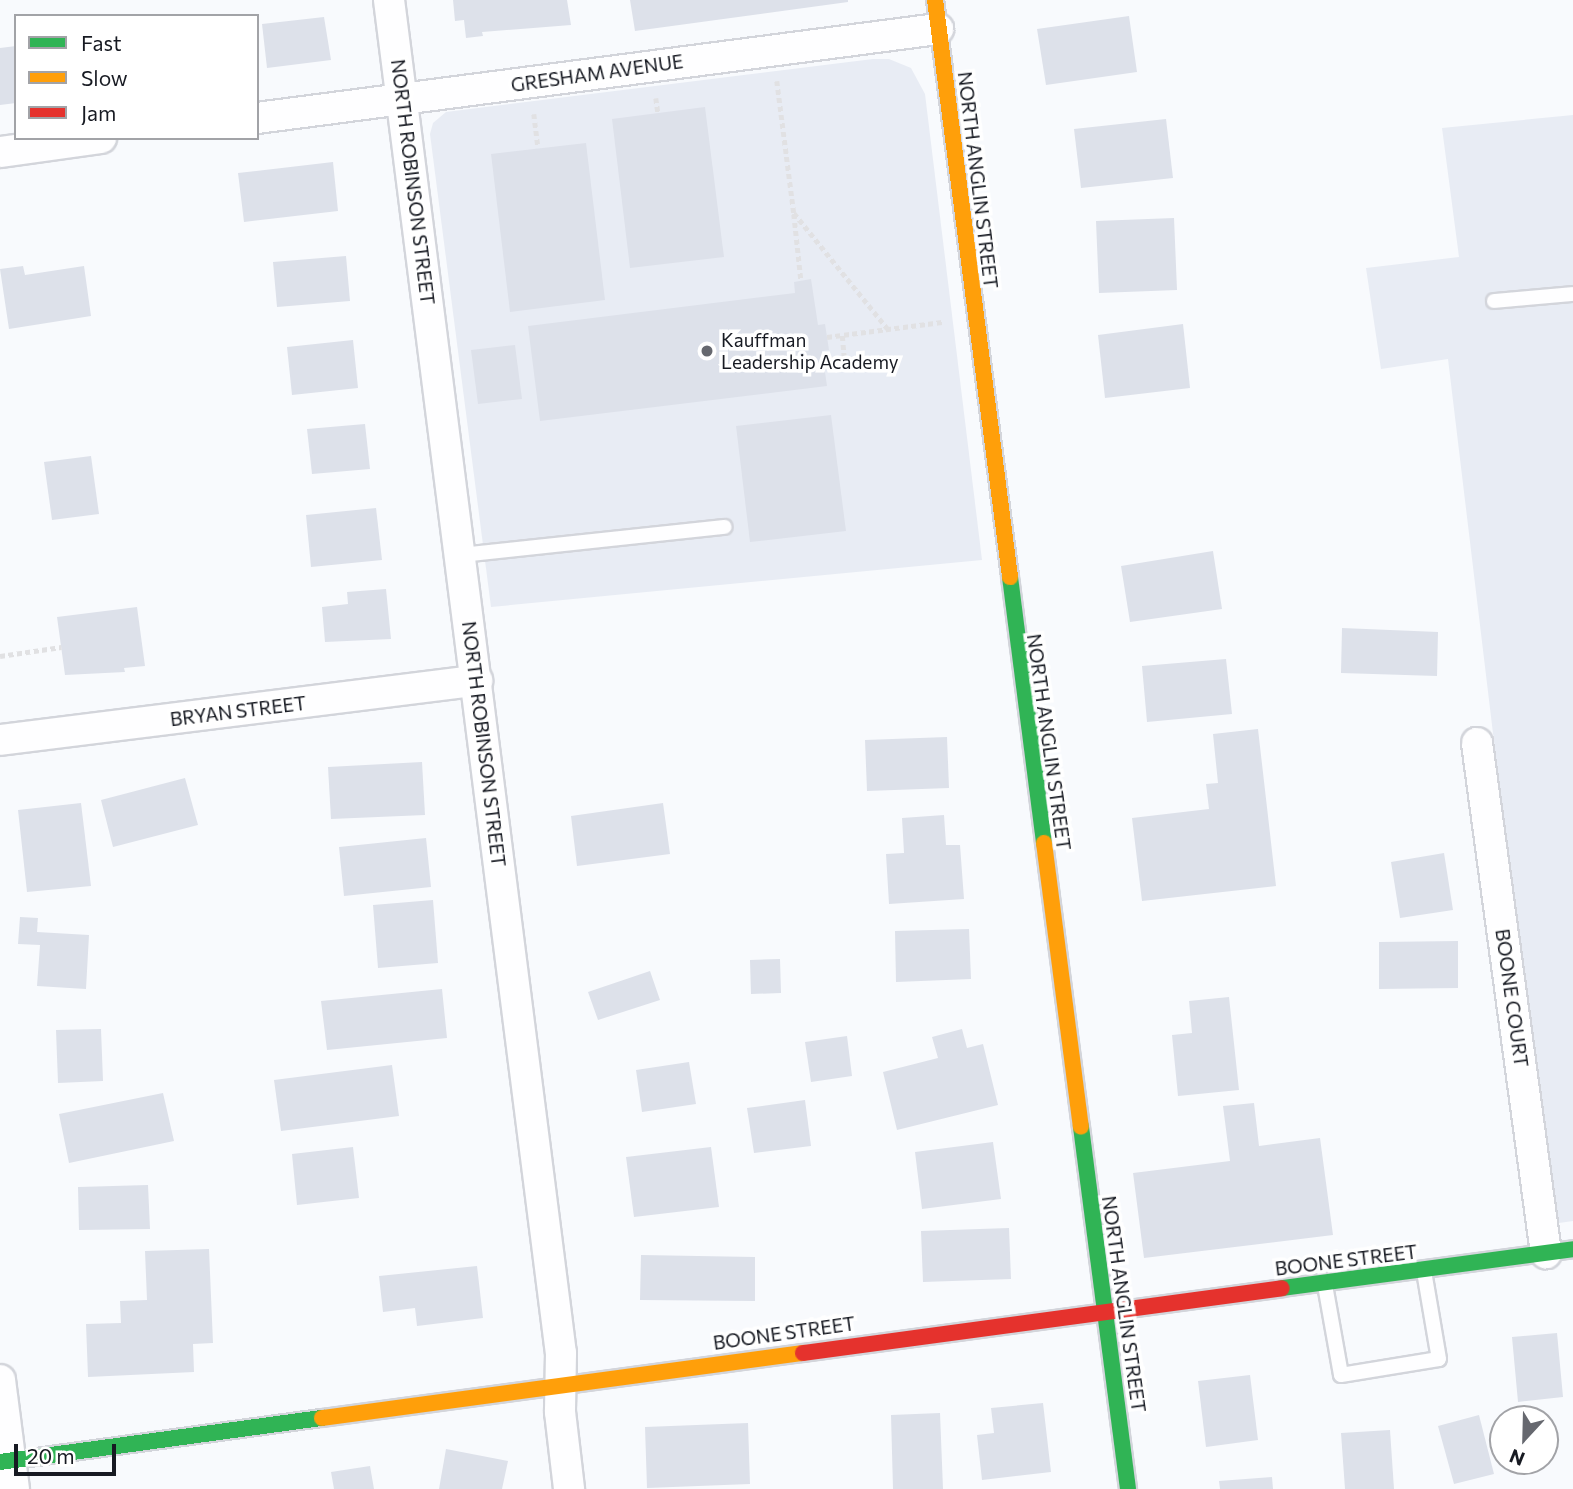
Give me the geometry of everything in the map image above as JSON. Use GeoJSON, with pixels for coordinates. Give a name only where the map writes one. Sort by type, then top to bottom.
{"type":"FeatureCollection","features":[{"type":"Feature","properties":{"kind":"street","name":"NORTH ROBINSON STREET"},"geometry":{"type":"LineString","coordinates":[[389,0],[404,99],[561,1353],[560,1384],[569,1489]]}},
{"type":"Feature","properties":{"kind":"street","name":"GRESHAM AVENUE"},"geometry":{"type":"LineString","coordinates":[[259,118],[404,99],[936,14]]}},
{"type":"Feature","properties":{"kind":"street","name":"NORTH ANGLIN STREET"},"geometry":{"type":"LineString","coordinates":[[936,14],[1128,1489]]}},
{"type":"Feature","properties":{"kind":"street"},"geometry":{"type":"LineString","coordinates":[[0,152],[87,140]]}},
{"type":"Feature","properties":{"kind":"street","name":"BRYAN STREET"},"geometry":{"type":"LineString","coordinates":[[0,740],[477,681]]}},
{"type":"Feature","properties":{"kind":"street","name":"BOONE COURT"},"geometry":{"type":"LineString","coordinates":[[1477,743],[1560,1251]]}},
{"type":"Feature","properties":{"kind":"street","name":"BOONE STREET"},"geometry":{"type":"LineString","coordinates":[[8,1470],[560,1384],[1560,1251]]}},
{"type":"Feature","properties":{"kind":"street"},"geometry":{"type":"LineString","coordinates":[[0,1380],[8,1470]]}},
{"type":"Feature","properties":{"kind":"lane"},"geometry":{"type":"LineString","coordinates":[[1494,301],[1573,294]]}},
{"type":"Feature","properties":{"kind":"lane"},"geometry":{"type":"LineString","coordinates":[[461,555],[725,527]]}},
{"type":"Feature","properties":{"kind":"lane"},"geometry":{"type":"LineString","coordinates":[[1325,1284],[1341,1375],[1439,1359],[1424,1271]]}},
{"type":"Feature","properties":{"kind":"path"},"geometry":{"type":"LineString","coordinates":[[776,74],[801,280]]}},
{"type":"Feature","properties":{"kind":"path"},"geometry":{"type":"LineString","coordinates":[[656,98],[658,113]]}},
{"type":"Feature","properties":{"kind":"path"},"geometry":{"type":"LineString","coordinates":[[534,113],[538,148]]}},
{"type":"Feature","properties":{"kind":"path"},"geometry":{"type":"LineString","coordinates":[[794,213],[888,329]]}},
{"type":"Feature","properties":{"kind":"path"},"geometry":{"type":"LineString","coordinates":[[827,337],[974,318]]}},
{"type":"Feature","properties":{"kind":"path"},"geometry":{"type":"LineString","coordinates":[[831,359],[844,358],[842,335]]}},
{"type":"Feature","properties":{"kind":"path"},"geometry":{"type":"LineString","coordinates":[[0,656],[61,647]]}},
{"type":"Feature","properties":{"kind":"shaded area","name":"Kauffman Leadership Academy"},"geometry":{"type":"Polygon","coordinates":[[[889,59],[911,68],[925,94],[982,560],[491,607],[430,134],[433,123],[446,112],[889,59]]]}},
{"type":"Feature","properties":{"kind":"shaded area"},"geometry":{"type":"Polygon","coordinates":[[[1573,115],[1573,1221],[1552,1224],[1448,359],[1381,369],[1366,268],[1459,257],[1442,128],[1573,115]]]}},
{"type":"Feature","properties":{"kind":"building"},"geometry":{"type":"Polygon","coordinates":[[[453,0],[567,0],[571,25],[482,32],[483,36],[466,38],[464,20],[455,21],[453,0]]]}},
{"type":"Feature","properties":{"kind":"building"},"geometry":{"type":"Polygon","coordinates":[[[630,0],[848,0],[848,2],[635,31],[630,0]]]}},
{"type":"Feature","properties":{"kind":"building"},"geometry":{"type":"Polygon","coordinates":[[[1129,16],[1137,72],[1046,85],[1037,29],[1129,16]]]}},
{"type":"Feature","properties":{"kind":"building"},"geometry":{"type":"Polygon","coordinates":[[[324,17],[331,60],[267,68],[262,24],[324,17]]]}},
{"type":"Feature","properties":{"kind":"building"},"geometry":{"type":"Polygon","coordinates":[[[14,46],[14,103],[0,105],[0,48],[14,46]]]}},
{"type":"Feature","properties":{"kind":"building"},"geometry":{"type":"Polygon","coordinates":[[[705,107],[724,257],[630,268],[612,119],[705,107]]]}},
{"type":"Feature","properties":{"kind":"building"},"geometry":{"type":"Polygon","coordinates":[[[1166,119],[1173,178],[1081,188],[1074,129],[1166,119]]]}},
{"type":"Feature","properties":{"kind":"building"},"geometry":{"type":"Polygon","coordinates":[[[586,143],[605,300],[510,312],[491,154],[586,143]]]}},
{"type":"Feature","properties":{"kind":"building"},"geometry":{"type":"Polygon","coordinates":[[[333,162],[338,211],[244,222],[238,173],[333,162]]]}},
{"type":"Feature","properties":{"kind":"building"},"geometry":{"type":"Polygon","coordinates":[[[1174,218],[1177,290],[1099,293],[1096,221],[1174,218]]]}},
{"type":"Feature","properties":{"kind":"building"},"geometry":{"type":"Polygon","coordinates":[[[346,256],[350,301],[277,307],[273,262],[346,256]]]}},
{"type":"Feature","properties":{"kind":"building"},"geometry":{"type":"Polygon","coordinates":[[[23,266],[25,275],[84,266],[91,316],[9,329],[0,269],[23,266]]]}},
{"type":"Feature","properties":{"kind":"building"},"geometry":{"type":"Polygon","coordinates":[[[811,279],[818,325],[825,324],[829,350],[822,351],[827,386],[540,421],[528,326],[795,293],[794,282],[811,279]]]}},
{"type":"Feature","properties":{"kind":"building"},"geometry":{"type":"Polygon","coordinates":[[[1183,324],[1190,388],[1105,398],[1098,335],[1183,324]]]}},
{"type":"Feature","properties":{"kind":"building"},"geometry":{"type":"Polygon","coordinates":[[[353,340],[358,388],[292,395],[287,347],[353,340]]]}},
{"type":"Feature","properties":{"kind":"building"},"geometry":{"type":"Polygon","coordinates":[[[515,345],[522,399],[478,404],[471,350],[515,345]]]}},
{"type":"Feature","properties":{"kind":"building"},"geometry":{"type":"Polygon","coordinates":[[[831,415],[846,531],[750,542],[736,426],[831,415]]]}},
{"type":"Feature","properties":{"kind":"building"},"geometry":{"type":"Polygon","coordinates":[[[365,424],[370,469],[312,474],[307,429],[365,424]]]}},
{"type":"Feature","properties":{"kind":"building"},"geometry":{"type":"Polygon","coordinates":[[[91,456],[99,514],[52,520],[44,462],[91,456]]]}},
{"type":"Feature","properties":{"kind":"building"},"geometry":{"type":"Polygon","coordinates":[[[376,508],[382,560],[311,567],[306,515],[376,508]]]}},
{"type":"Feature","properties":{"kind":"building"},"geometry":{"type":"Polygon","coordinates":[[[1213,551],[1222,609],[1130,622],[1121,566],[1213,551]]]}},
{"type":"Feature","properties":{"kind":"building"},"geometry":{"type":"Polygon","coordinates":[[[386,589],[391,639],[325,642],[322,607],[348,604],[347,592],[386,589]]]}},
{"type":"Feature","properties":{"kind":"building"},"geometry":{"type":"Polygon","coordinates":[[[137,607],[145,666],[124,668],[125,672],[65,675],[57,617],[137,607]]]}},
{"type":"Feature","properties":{"kind":"building"},"geometry":{"type":"Polygon","coordinates":[[[1342,628],[1438,632],[1437,676],[1341,673],[1342,628]]]}},
{"type":"Feature","properties":{"kind":"building"},"geometry":{"type":"Polygon","coordinates":[[[1226,659],[1232,714],[1147,722],[1142,666],[1226,659]]]}},
{"type":"Feature","properties":{"kind":"building"},"geometry":{"type":"Polygon","coordinates":[[[1258,729],[1276,886],[1142,901],[1132,818],[1209,809],[1206,784],[1218,783],[1213,734],[1258,729]]]}},
{"type":"Feature","properties":{"kind":"building"},"geometry":{"type":"Polygon","coordinates":[[[947,737],[949,788],[867,791],[865,740],[947,737]]]}},
{"type":"Feature","properties":{"kind":"building"},"geometry":{"type":"Polygon","coordinates":[[[422,762],[425,815],[331,819],[328,767],[422,762]]]}},
{"type":"Feature","properties":{"kind":"building"},"geometry":{"type":"Polygon","coordinates":[[[185,778],[198,825],[113,847],[101,800],[185,778]]]}},
{"type":"Feature","properties":{"kind":"building"},"geometry":{"type":"Polygon","coordinates":[[[81,803],[91,886],[27,892],[18,810],[81,803]]]}},
{"type":"Feature","properties":{"kind":"building"},"geometry":{"type":"Polygon","coordinates":[[[663,803],[670,854],[577,866],[571,816],[663,803]]]}},
{"type":"Feature","properties":{"kind":"building"},"geometry":{"type":"Polygon","coordinates":[[[944,815],[946,845],[960,845],[964,899],[889,904],[886,854],[904,853],[902,818],[944,815]]]}},
{"type":"Feature","properties":{"kind":"building"},"geometry":{"type":"Polygon","coordinates":[[[426,838],[431,887],[344,896],[339,847],[426,838]]]}},
{"type":"Feature","properties":{"kind":"building"},"geometry":{"type":"Polygon","coordinates":[[[1444,853],[1453,910],[1400,918],[1391,862],[1444,853]]]}},
{"type":"Feature","properties":{"kind":"building"},"geometry":{"type":"Polygon","coordinates":[[[433,900],[438,963],[378,968],[373,905],[433,900]]]}},
{"type":"Feature","properties":{"kind":"building"},"geometry":{"type":"Polygon","coordinates":[[[20,917],[38,918],[37,932],[89,935],[86,989],[37,986],[40,945],[18,944],[20,917]]]}},
{"type":"Feature","properties":{"kind":"building"},"geometry":{"type":"Polygon","coordinates":[[[969,929],[971,979],[896,982],[895,931],[969,929]]]}},
{"type":"Feature","properties":{"kind":"building"},"geometry":{"type":"Polygon","coordinates":[[[1458,941],[1458,988],[1379,989],[1379,942],[1458,941]]]}},
{"type":"Feature","properties":{"kind":"building"},"geometry":{"type":"Polygon","coordinates":[[[780,959],[781,993],[751,994],[750,960],[780,959]]]}},
{"type":"Feature","properties":{"kind":"building"},"geometry":{"type":"Polygon","coordinates":[[[650,971],[660,1000],[598,1020],[588,992],[650,971]]]}},
{"type":"Feature","properties":{"kind":"building"},"geometry":{"type":"Polygon","coordinates":[[[442,989],[447,1038],[327,1050],[321,1001],[442,989]]]}},
{"type":"Feature","properties":{"kind":"building"},"geometry":{"type":"Polygon","coordinates":[[[1229,997],[1239,1090],[1178,1096],[1172,1035],[1192,1033],[1189,1001],[1229,997]]]}},
{"type":"Feature","properties":{"kind":"building"},"geometry":{"type":"Polygon","coordinates":[[[101,1029],[103,1081],[58,1083],[56,1030],[101,1029]]]}},
{"type":"Feature","properties":{"kind":"building"},"geometry":{"type":"Polygon","coordinates":[[[962,1029],[967,1048],[983,1044],[998,1105],[897,1130],[883,1072],[938,1058],[932,1037],[962,1029]]]}},
{"type":"Feature","properties":{"kind":"building"},"geometry":{"type":"Polygon","coordinates":[[[847,1036],[852,1076],[811,1082],[805,1042],[847,1036]]]}},
{"type":"Feature","properties":{"kind":"building"},"geometry":{"type":"Polygon","coordinates":[[[689,1062],[696,1104],[642,1112],[636,1070],[689,1062]]]}},
{"type":"Feature","properties":{"kind":"building"},"geometry":{"type":"Polygon","coordinates":[[[392,1065],[399,1116],[281,1131],[274,1080],[392,1065]]]}},
{"type":"Feature","properties":{"kind":"building"},"geometry":{"type":"Polygon","coordinates":[[[163,1093],[174,1141],[69,1163],[59,1114],[163,1093]]]}},
{"type":"Feature","properties":{"kind":"building"},"geometry":{"type":"Polygon","coordinates":[[[805,1100],[811,1146],[754,1153],[747,1108],[805,1100]]]}},
{"type":"Feature","properties":{"kind":"building"},"geometry":{"type":"Polygon","coordinates":[[[1254,1103],[1259,1146],[1320,1138],[1333,1235],[1144,1258],[1133,1173],[1230,1161],[1223,1106],[1254,1103]]]}},
{"type":"Feature","properties":{"kind":"building"},"geometry":{"type":"Polygon","coordinates":[[[993,1142],[1001,1199],[922,1209],[915,1152],[993,1142]]]}},
{"type":"Feature","properties":{"kind":"building"},"geometry":{"type":"Polygon","coordinates":[[[353,1147],[359,1198],[297,1205],[292,1154],[353,1147]]]}},
{"type":"Feature","properties":{"kind":"building"},"geometry":{"type":"Polygon","coordinates":[[[711,1147],[719,1207],[634,1217],[626,1157],[711,1147]]]}},
{"type":"Feature","properties":{"kind":"building"},"geometry":{"type":"Polygon","coordinates":[[[148,1185],[150,1229],[79,1230],[78,1187],[148,1185]]]}},
{"type":"Feature","properties":{"kind":"building"},"geometry":{"type":"Polygon","coordinates":[[[1009,1228],[1011,1279],[923,1282],[921,1231],[1009,1228]]]}},
{"type":"Feature","properties":{"kind":"building"},"geometry":{"type":"Polygon","coordinates":[[[209,1249],[213,1343],[193,1344],[194,1372],[88,1377],[86,1324],[121,1323],[120,1301],[147,1300],[145,1251],[209,1249]]]}},
{"type":"Feature","properties":{"kind":"building"},"geometry":{"type":"Polygon","coordinates":[[[641,1255],[755,1257],[755,1301],[640,1300],[641,1255]]]}},
{"type":"Feature","properties":{"kind":"building"},"geometry":{"type":"Polygon","coordinates":[[[477,1266],[483,1318],[417,1326],[415,1308],[383,1312],[379,1276],[477,1266]]]}},
{"type":"Feature","properties":{"kind":"building"},"geometry":{"type":"Polygon","coordinates":[[[1557,1333],[1563,1397],[1518,1402],[1512,1337],[1557,1333]]]}},
{"type":"Feature","properties":{"kind":"building"},"geometry":{"type":"Polygon","coordinates":[[[1250,1375],[1258,1440],[1206,1447],[1198,1381],[1250,1375]]]}},
{"type":"Feature","properties":{"kind":"building"},"geometry":{"type":"Polygon","coordinates":[[[1043,1403],[1051,1472],[982,1480],[977,1435],[994,1433],[991,1408],[1043,1403]]]}},
{"type":"Feature","properties":{"kind":"building"},"geometry":{"type":"Polygon","coordinates":[[[940,1413],[943,1489],[893,1489],[891,1415],[940,1413]]]}},
{"type":"Feature","properties":{"kind":"building"},"geometry":{"type":"Polygon","coordinates":[[[1479,1415],[1489,1454],[1490,1475],[1454,1484],[1438,1426],[1479,1415]]]}},
{"type":"Feature","properties":{"kind":"building"},"geometry":{"type":"Polygon","coordinates":[[[748,1423],[750,1484],[647,1488],[645,1427],[748,1423]]]}},
{"type":"Feature","properties":{"kind":"building"},"geometry":{"type":"Polygon","coordinates":[[[1390,1430],[1394,1489],[1345,1489],[1341,1433],[1390,1430]]]}},
{"type":"Feature","properties":{"kind":"building"},"geometry":{"type":"Polygon","coordinates":[[[446,1449],[508,1461],[502,1489],[439,1489],[446,1449]]]}},
{"type":"Feature","properties":{"kind":"building"},"geometry":{"type":"Polygon","coordinates":[[[370,1466],[374,1489],[334,1489],[331,1472],[370,1466]]]}},
{"type":"Feature","properties":{"kind":"building"},"geometry":{"type":"Polygon","coordinates":[[[1272,1477],[1273,1489],[1220,1489],[1219,1481],[1272,1477]]]}},
{"type":"Feature","properties":{"kind":"traffic: fast"},"geometry":{"type":"LineString","coordinates":[[1010,577],[1044,843]]}},
{"type":"Feature","properties":{"kind":"traffic: fast"},"geometry":{"type":"LineString","coordinates":[[1081,1127],[1128,1489]]}},
{"type":"Feature","properties":{"kind":"traffic: fast"},"geometry":{"type":"LineString","coordinates":[[1282,1288],[1573,1249]]}},
{"type":"Feature","properties":{"kind":"traffic: fast"},"geometry":{"type":"LineString","coordinates":[[0,1462],[322,1418]]}},
{"type":"Feature","properties":{"kind":"traffic: slow"},"geometry":{"type":"LineString","coordinates":[[935,0],[1010,577]]}},
{"type":"Feature","properties":{"kind":"traffic: slow"},"geometry":{"type":"LineString","coordinates":[[1044,843],[1081,1127]]}},
{"type":"Feature","properties":{"kind":"traffic: slow"},"geometry":{"type":"LineString","coordinates":[[322,1418],[803,1353]]}},
{"type":"Feature","properties":{"kind":"traffic: jam"},"geometry":{"type":"LineString","coordinates":[[803,1353],[1282,1288]]}},
{"type":"Feature","properties":{"kind":"place","name":"Kauffman Leadership Academy"},"geometry":{"type":"Point","coordinates":[707,351]}}]}
